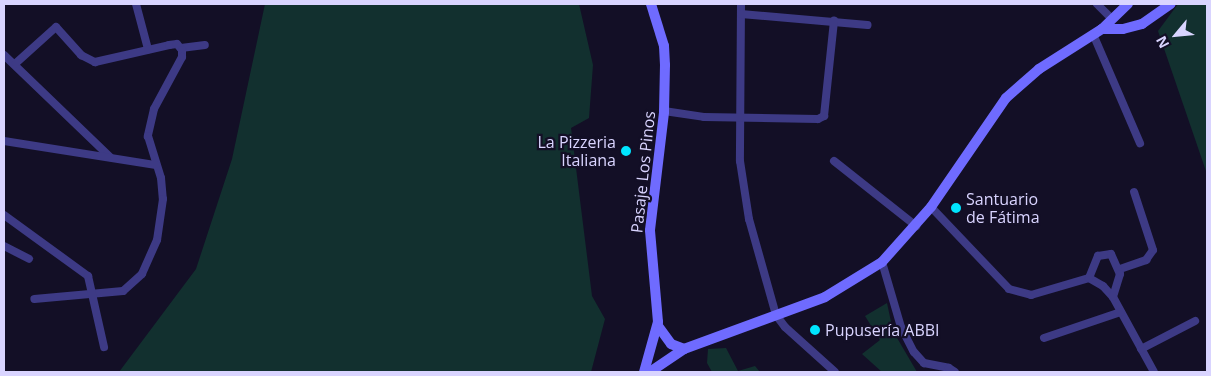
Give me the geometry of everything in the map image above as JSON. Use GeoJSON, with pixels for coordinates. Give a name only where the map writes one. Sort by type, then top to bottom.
{"type":"FeatureCollection","features":[{"type":"Feature","properties":{"kind":"main road","name":"Pasaje Los Pinos"},"geometry":{"type":"LineString","coordinates":[[644,372],[658,326],[650,230],[664,111],[664,46],[652,4]]}},
{"type":"Feature","properties":{"kind":"main road"},"geometry":{"type":"LineString","coordinates":[[650,372],[684,349],[825,297],[882,262],[931,207],[1006,98],[1039,69],[1098,31],[1110,18],[1128,4]]}},
{"type":"Feature","properties":{"kind":"main road"},"geometry":{"type":"LineString","coordinates":[[1098,31],[1123,29],[1142,24],[1171,4]]}},
{"type":"Feature","properties":{"kind":"main road"},"geometry":{"type":"LineString","coordinates":[[658,326],[671,344],[684,349]]}},
{"type":"Feature","properties":{"kind":"street"},"geometry":{"type":"LineString","coordinates":[[136,4],[148,49]]}},
{"type":"Feature","properties":{"kind":"street"},"geometry":{"type":"LineString","coordinates":[[741,4],[740,161],[749,219],[776,315],[785,328],[835,372]]}},
{"type":"Feature","properties":{"kind":"street"},"geometry":{"type":"LineString","coordinates":[[1097,4],[1110,18]]}},
{"type":"Feature","properties":{"kind":"street"},"geometry":{"type":"LineString","coordinates":[[741,14],[868,25]]}},
{"type":"Feature","properties":{"kind":"street"},"geometry":{"type":"LineString","coordinates":[[664,111],[740,118],[808,121],[824,116],[834,21]]}},
{"type":"Feature","properties":{"kind":"street"},"geometry":{"type":"LineString","coordinates":[[16,63],[56,27],[88,60],[114,59],[148,49],[177,44],[181,48],[182,56],[154,109],[148,136],[163,199],[156,240],[142,274],[123,291],[34,300]]}},
{"type":"Feature","properties":{"kind":"street"},"geometry":{"type":"LineString","coordinates":[[1098,31],[1140,143]]}},
{"type":"Feature","properties":{"kind":"street"},"geometry":{"type":"LineString","coordinates":[[181,48],[205,46]]}},
{"type":"Feature","properties":{"kind":"street"},"geometry":{"type":"LineString","coordinates":[[4,55],[16,63],[110,157]]}},
{"type":"Feature","properties":{"kind":"street"},"geometry":{"type":"LineString","coordinates":[[4,141],[156,165]]}},
{"type":"Feature","properties":{"kind":"street"},"geometry":{"type":"LineString","coordinates":[[834,161],[916,226]]}},
{"type":"Feature","properties":{"kind":"street"},"geometry":{"type":"LineString","coordinates":[[1120,269],[1146,260],[1153,250],[1134,192]]}},
{"type":"Feature","properties":{"kind":"street"},"geometry":{"type":"LineString","coordinates":[[931,207],[1009,289],[1031,295],[1089,278]]}},
{"type":"Feature","properties":{"kind":"street"},"geometry":{"type":"LineString","coordinates":[[4,215],[88,276],[94,295],[104,347]]}},
{"type":"Feature","properties":{"kind":"street"},"geometry":{"type":"LineString","coordinates":[[4,246],[29,259]]}},
{"type":"Feature","properties":{"kind":"street"},"geometry":{"type":"LineString","coordinates":[[1089,278],[1093,263],[1105,253],[1114,257],[1120,269],[1113,297]]}},
{"type":"Feature","properties":{"kind":"street"},"geometry":{"type":"LineString","coordinates":[[882,262],[900,327],[914,352],[924,363],[949,368],[955,372]]}},
{"type":"Feature","properties":{"kind":"street"},"geometry":{"type":"LineString","coordinates":[[1089,278],[1113,297],[1154,372]]}},
{"type":"Feature","properties":{"kind":"street"},"geometry":{"type":"LineString","coordinates":[[1044,338],[1121,312]]}},
{"type":"Feature","properties":{"kind":"street"},"geometry":{"type":"LineString","coordinates":[[1141,349],[1195,321]]}},
{"type":"Feature","properties":{"kind":"green space"},"geometry":{"type":"Polygon","coordinates":[[[265,4],[579,4],[593,65],[589,118],[571,128],[592,296],[605,319],[591,372],[119,372],[196,269],[232,159],[265,4]]]}},
{"type":"Feature","properties":{"kind":"green space"},"geometry":{"type":"Polygon","coordinates":[[[1178,4],[1207,4],[1207,174],[1158,31],[1178,4]]]}},
{"type":"Feature","properties":{"kind":"green space"},"geometry":{"type":"Polygon","coordinates":[[[887,303],[893,331],[917,372],[882,372],[862,354],[880,340],[865,316],[887,303]]]}},
{"type":"Feature","properties":{"kind":"green space"},"geometry":{"type":"Polygon","coordinates":[[[726,348],[738,371],[755,366],[760,372],[712,372],[707,363],[708,349],[726,348]]]}},
{"type":"Feature","properties":{"kind":"place","name":"La Pizzeria Italiana"},"geometry":{"type":"Point","coordinates":[626,151]}},
{"type":"Feature","properties":{"kind":"place","name":"Santuario de Fátima"},"geometry":{"type":"Point","coordinates":[956,208]}},
{"type":"Feature","properties":{"kind":"place","name":"Pupusería ABBI"},"geometry":{"type":"Point","coordinates":[815,330]}}]}
